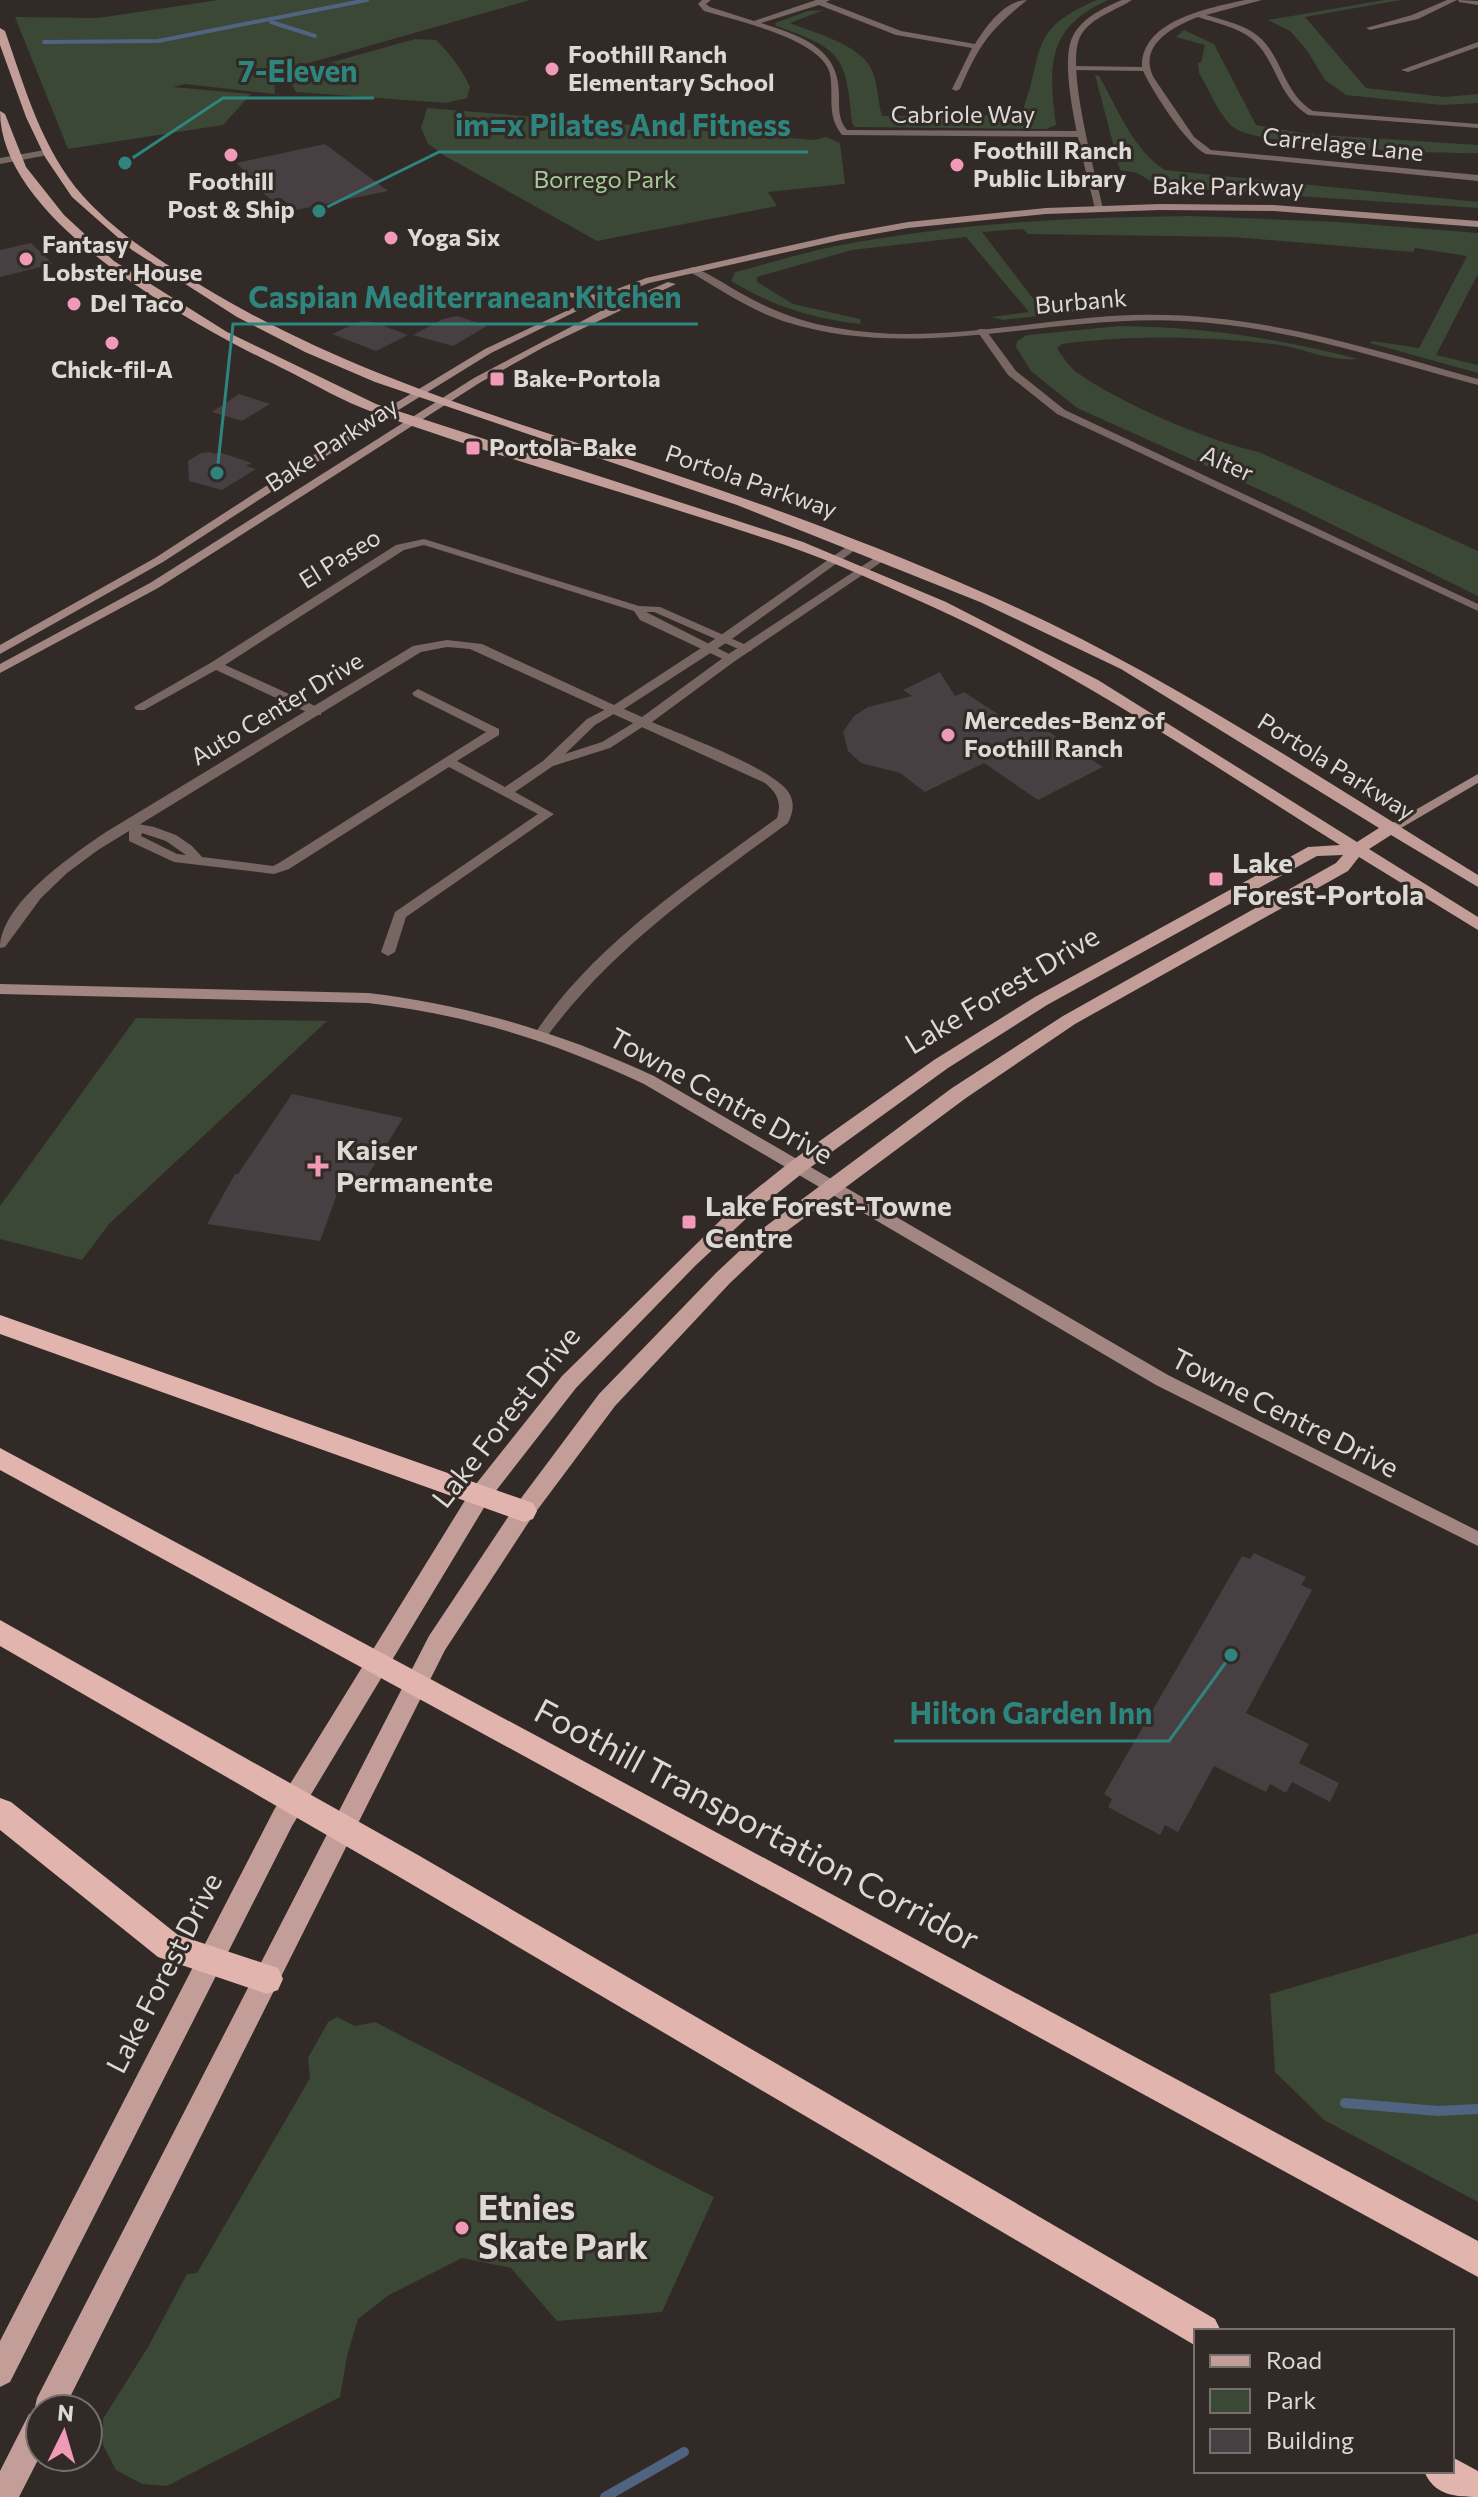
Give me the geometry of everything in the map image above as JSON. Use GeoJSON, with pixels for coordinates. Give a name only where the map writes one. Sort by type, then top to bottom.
{"type":"FeatureCollection","features":[{"type":"Feature","properties":{"kind":"highway"},"geometry":{"type":"LineString","coordinates":[[0,1324],[524,1511]]}},
{"type":"Feature","properties":{"kind":"highway","name":"Foothill Transportation Corridor"},"geometry":{"type":"LineString","coordinates":[[0,1458],[1478,2260]]}},
{"type":"Feature","properties":{"kind":"highway"},"geometry":{"type":"LineString","coordinates":[[0,1632],[407,1865],[1200,2329]]}},
{"type":"Feature","properties":{"kind":"highway"},"geometry":{"type":"LineString","coordinates":[[0,1812],[169,1947],[267,1979]]}},
{"type":"Feature","properties":{"kind":"highway"},"geometry":{"type":"LineString","coordinates":[[1445,2473],[1478,2492]]}},
{"type":"Feature","properties":{"kind":"main road","name":"Portola Parkway"},"geometry":{"type":"LineString","coordinates":[[0,31],[45,153],[79,198],[135,249],[216,302],[271,333],[416,395],[741,501],[856,545],[1070,637],[1126,666],[1478,882]]}},
{"type":"Feature","properties":{"kind":"main road","name":"Portola Parkway"},"geometry":{"type":"LineString","coordinates":[[0,114],[21,168],[60,217],[121,270],[223,335],[352,399],[798,545],[941,605],[1093,683],[1478,925]]}},
{"type":"Feature","properties":{"kind":"main road","name":"Bake Parkway"},"geometry":{"type":"LineString","coordinates":[[0,650],[159,560],[488,351],[606,296],[693,270],[908,225],[1099,208],[1274,208],[1478,224]]}},
{"type":"Feature","properties":{"kind":"main road","name":"Bake Parkway"},"geometry":{"type":"LineString","coordinates":[[0,669],[173,574],[512,358],[630,300],[674,283],[693,270]]}},
{"type":"Feature","properties":{"kind":"main road"},"geometry":{"type":"LineString","coordinates":[[574,309],[637,289],[674,283]]}},
{"type":"Feature","properties":{"kind":"main road"},"geometry":{"type":"LineString","coordinates":[[553,293],[606,296]]}},
{"type":"Feature","properties":{"kind":"main road"},"geometry":{"type":"LineString","coordinates":[[61,637],[96,607],[146,577],[159,560]]}},
{"type":"Feature","properties":{"kind":"main road"},"geometry":{"type":"LineString","coordinates":[[56,2393],[437,1643],[524,1511],[607,1400],[773,1231],[959,1093],[1069,1020],[1342,867],[1356,850],[1478,778]]}},
{"type":"Feature","properties":{"kind":"main road","name":"Lake Forest Drive"},"geometry":{"type":"LineString","coordinates":[[0,2372],[208,1959],[283,1818],[480,1495],[569,1382],[689,1260],[742,1211],[797,1167],[941,1064],[1041,1001],[1314,851],[1356,850]]}},
{"type":"Feature","properties":{"kind":"main road","name":"Towne Centre Drive"},"geometry":{"type":"LineString","coordinates":[[0,989],[368,998],[461,1012],[591,1053],[649,1080],[1162,1380],[1478,1539]]}},
{"type":"Feature","properties":{"kind":"main road"},"geometry":{"type":"LineString","coordinates":[[3,2497],[24,2456]]}},
{"type":"Feature","properties":{"kind":"street"},"geometry":{"type":"LineString","coordinates":[[956,89],[975,46],[992,23],[1023,0]]}},
{"type":"Feature","properties":{"kind":"street"},"geometry":{"type":"LineString","coordinates":[[1099,208],[1081,134],[1074,41],[1082,29],[1111,7],[1128,0]]}},
{"type":"Feature","properties":{"kind":"street"},"geometry":{"type":"LineString","coordinates":[[1074,68],[1146,69],[1147,55],[1155,39],[1180,22],[1258,0]]}},
{"type":"Feature","properties":{"kind":"street"},"geometry":{"type":"LineString","coordinates":[[1370,28],[1415,17],[1453,0]]}},
{"type":"Feature","properties":{"kind":"street"},"geometry":{"type":"LineString","coordinates":[[1462,0],[1478,3]]}},
{"type":"Feature","properties":{"kind":"street"},"geometry":{"type":"LineString","coordinates":[[705,3],[752,24],[823,1],[899,33],[975,46]]}},
{"type":"Feature","properties":{"kind":"street"},"geometry":{"type":"LineString","coordinates":[[1199,15],[1236,27],[1261,44],[1287,92],[1303,110],[1478,126]]}},
{"type":"Feature","properties":{"kind":"street","name":"Cabriole Way"},"geometry":{"type":"LineString","coordinates":[[752,24],[796,41],[829,62],[834,71],[837,124],[845,133],[1081,134]]}},
{"type":"Feature","properties":{"kind":"street"},"geometry":{"type":"LineString","coordinates":[[1405,70],[1478,44]]}},
{"type":"Feature","properties":{"kind":"street","name":"Carrelage Lane"},"geometry":{"type":"LineString","coordinates":[[1146,69],[1183,128],[1204,150],[1478,178]]}},
{"type":"Feature","properties":{"kind":"street"},"geometry":{"type":"LineString","coordinates":[[0,159],[45,153]]}},
{"type":"Feature","properties":{"kind":"street","name":"Burbank"},"geometry":{"type":"LineString","coordinates":[[693,270],[760,309],[811,325],[863,334],[901,337],[1132,317],[1228,321],[1325,340],[1478,382]]}},
{"type":"Feature","properties":{"kind":"street","name":"Alter"},"geometry":{"type":"LineString","coordinates":[[982,331],[1012,373],[1061,412],[1478,608]]}},
{"type":"Feature","properties":{"kind":"street","name":"El Paseo"},"geometry":{"type":"LineString","coordinates":[[140,707],[216,665],[376,562],[410,544],[435,544],[638,609],[656,609],[747,648]]}},
{"type":"Feature","properties":{"kind":"street"},"geometry":{"type":"LineString","coordinates":[[506,792],[562,750],[599,731],[608,724],[616,709],[711,648],[856,545]]}},
{"type":"Feature","properties":{"kind":"street"},"geometry":{"type":"LineString","coordinates":[[547,764],[606,745],[644,722],[731,658],[883,557]]}},
{"type":"Feature","properties":{"kind":"street","name":"El Paseo"},"geometry":{"type":"LineString","coordinates":[[638,609],[644,618],[731,658]]}},
{"type":"Feature","properties":{"kind":"street","name":"Auto Center Drive"},"geometry":{"type":"LineString","coordinates":[[0,944],[45,883],[65,865],[131,828],[417,649],[449,643],[478,647],[770,780],[787,799],[783,820],[634,932],[596,966],[559,1007],[540,1036]]}},
{"type":"Feature","properties":{"kind":"street"},"geometry":{"type":"LineString","coordinates":[[216,665],[262,688],[270,697],[312,715]]}},
{"type":"Feature","properties":{"kind":"street"},"geometry":{"type":"LineString","coordinates":[[131,828],[134,838],[174,858],[196,858],[274,870],[495,732],[418,693]]}},
{"type":"Feature","properties":{"kind":"street"},"geometry":{"type":"LineString","coordinates":[[388,952],[400,915],[547,814],[449,762]]}},
{"type":"Feature","properties":{"kind":"green space"},"geometry":{"type":"Polygon","coordinates":[[[218,0],[530,0],[274,73],[275,94],[185,84],[173,87],[251,94],[223,125],[68,149],[15,17],[98,18],[218,0]]]}},
{"type":"Feature","properties":{"kind":"green space"},"geometry":{"type":"Polygon","coordinates":[[[1097,0],[1108,0],[1073,22],[1056,50],[1052,84],[1056,125],[1046,129],[855,127],[847,83],[836,58],[815,41],[775,23],[808,11],[824,10],[790,23],[837,41],[868,63],[876,83],[882,116],[1013,115],[1023,110],[1042,43],[1049,32],[1059,21],[1097,0]]]}},
{"type":"Feature","properties":{"kind":"green space"},"geometry":{"type":"Polygon","coordinates":[[[1384,0],[1401,0],[1305,17],[1366,88],[1445,97],[1478,94],[1478,103],[1441,105],[1346,95],[1325,80],[1306,49],[1290,31],[1268,20],[1384,0]]]}},
{"type":"Feature","properties":{"kind":"green space"},"geometry":{"type":"Polygon","coordinates":[[[1184,30],[1214,44],[1256,125],[1307,134],[1478,145],[1478,153],[1314,145],[1253,135],[1236,129],[1220,111],[1199,73],[1198,63],[1201,62],[1205,45],[1176,37],[1184,30]]]}},
{"type":"Feature","properties":{"kind":"green space"},"geometry":{"type":"Polygon","coordinates":[[[415,39],[436,40],[446,51],[470,87],[467,98],[446,103],[296,92],[286,75],[415,39]]]}},
{"type":"Feature","properties":{"kind":"green space"},"geometry":{"type":"Polygon","coordinates":[[[1095,75],[1099,76],[1135,140],[1165,170],[1478,202],[1478,208],[1161,187],[1137,173],[1120,170],[1095,75]]]}},
{"type":"Feature","properties":{"kind":"green space","name":"Borrego Park"},"geometry":{"type":"Polygon","coordinates":[[[427,108],[814,140],[826,137],[840,143],[845,184],[768,192],[777,206],[597,241],[428,144],[421,128],[427,108]]]}},
{"type":"Feature","properties":{"kind":"green space"},"geometry":{"type":"Polygon","coordinates":[[[1192,216],[1338,222],[1478,233],[1478,274],[1436,355],[1478,365],[1478,373],[1370,343],[1419,348],[1467,256],[1415,248],[1413,252],[1233,237],[1028,234],[1023,229],[982,232],[1042,310],[1111,305],[1102,309],[1003,320],[991,317],[1029,312],[966,237],[852,250],[757,277],[757,282],[793,304],[860,319],[861,324],[793,310],[731,281],[735,272],[885,237],[1016,223],[1192,216]]]}},
{"type":"Feature","properties":{"kind":"green space"},"geometry":{"type":"Polygon","coordinates":[[[1120,326],[1240,335],[1358,359],[1336,358],[1273,344],[1193,338],[1116,339],[1062,344],[1057,348],[1076,372],[1140,408],[1189,430],[1259,452],[1478,551],[1478,596],[1276,497],[1077,408],[1031,371],[1016,347],[1017,341],[1027,335],[1120,326]]]}},
{"type":"Feature","properties":{"kind":"green space"},"geometry":{"type":"Polygon","coordinates":[[[136,1018],[327,1021],[109,1224],[82,1260],[0,1239],[0,1206],[136,1018]]]}},
{"type":"Feature","properties":{"kind":"green space"},"geometry":{"type":"Polygon","coordinates":[[[1478,1933],[1478,2202],[1324,2120],[1275,2072],[1270,1994],[1478,1933]]]}},
{"type":"Feature","properties":{"kind":"green space","name":"Etnies Skate Park"},"geometry":{"type":"Polygon","coordinates":[[[337,2017],[355,2026],[375,2022],[714,2197],[662,2312],[557,2321],[511,2268],[462,2258],[389,2295],[358,2319],[340,2397],[167,2486],[142,2484],[116,2470],[104,2447],[104,2417],[148,2347],[187,2274],[197,2273],[310,2078],[308,2058],[328,2022],[337,2017]]]}},
{"type":"Feature","properties":{"kind":"building"},"geometry":{"type":"Polygon","coordinates":[[[325,144],[388,191],[296,210],[281,198],[272,200],[238,174],[246,172],[236,163],[325,144]]]}},
{"type":"Feature","properties":{"kind":"building","name":"Fantasy Lobster House"},"geometry":{"type":"Polygon","coordinates":[[[31,243],[53,264],[0,277],[0,250],[31,243]]]}},
{"type":"Feature","properties":{"kind":"building"},"geometry":{"type":"Polygon","coordinates":[[[457,316],[487,326],[453,346],[413,335],[443,319],[457,316]]]}},
{"type":"Feature","properties":{"kind":"building"},"geometry":{"type":"Polygon","coordinates":[[[361,321],[373,322],[408,335],[376,351],[332,334],[361,321]]]}},
{"type":"Feature","properties":{"kind":"building"},"geometry":{"type":"Polygon","coordinates":[[[239,394],[270,404],[242,421],[212,412],[239,394]]]}},
{"type":"Feature","properties":{"kind":"building"},"geometry":{"type":"Polygon","coordinates":[[[210,452],[252,463],[246,466],[256,469],[222,490],[189,481],[188,461],[201,453],[210,452]]]}},
{"type":"Feature","properties":{"kind":"building","name":"Mercedes-Benz of Foothill Ranch"},"geometry":{"type":"Polygon","coordinates":[[[940,672],[955,696],[964,692],[1019,728],[1032,721],[1103,767],[1038,800],[984,763],[925,792],[900,773],[861,763],[848,751],[843,732],[854,716],[868,707],[912,696],[903,690],[940,672]]]}},
{"type":"Feature","properties":{"kind":"building","name":"Kaiser Permanente"},"geometry":{"type":"Polygon","coordinates":[[[292,1094],[403,1118],[365,1180],[344,1175],[320,1241],[207,1224],[235,1174],[238,1174],[292,1094]]]}},
{"type":"Feature","properties":{"kind":"building"},"geometry":{"type":"Polygon","coordinates":[[[1254,1553],[1306,1577],[1301,1585],[1312,1590],[1246,1713],[1309,1744],[1299,1763],[1339,1783],[1330,1802],[1292,1782],[1286,1793],[1270,1784],[1266,1792],[1214,1766],[1178,1832],[1165,1825],[1160,1835],[1108,1807],[1112,1799],[1104,1794],[1242,1556],[1250,1559],[1254,1553]]]}},
{"type":"Feature","properties":{"kind":"waterway"},"geometry":{"type":"LineString","coordinates":[[44,42],[158,41],[367,0]]}},
{"type":"Feature","properties":{"kind":"waterway"},"geometry":{"type":"LineString","coordinates":[[271,22],[315,36]]}},
{"type":"Feature","properties":{"kind":"waterway"},"geometry":{"type":"LineString","coordinates":[[1345,2103],[1438,2111],[1478,2109]]}},
{"type":"Feature","properties":{"kind":"waterway"},"geometry":{"type":"LineString","coordinates":[[605,2497],[684,2452]]}},
{"type":"Feature","properties":{"kind":"place","name":"Foothill Ranch Elementary School"},"geometry":{"type":"Point","coordinates":[552,69]}},
{"type":"Feature","properties":{"kind":"place","name":"Foothill Post & Ship"},"geometry":{"type":"Point","coordinates":[231,155]}},
{"type":"Feature","properties":{"kind":"place","name":"7-Eleven"},"geometry":{"type":"Point","coordinates":[125,163]}},
{"type":"Feature","properties":{"kind":"place","name":"Foothill Ranch Public Library"},"geometry":{"type":"Point","coordinates":[957,165]}},
{"type":"Feature","properties":{"kind":"place","name":"im=x Pilates And Fitness"},"geometry":{"type":"Point","coordinates":[319,211]}},
{"type":"Feature","properties":{"kind":"place","name":"Yoga Six"},"geometry":{"type":"Point","coordinates":[391,238]}},
{"type":"Feature","properties":{"kind":"place","name":"Fantasy Lobster House"},"geometry":{"type":"Point","coordinates":[26,259]}},
{"type":"Feature","properties":{"kind":"place","name":"Del Taco"},"geometry":{"type":"Point","coordinates":[74,304]}},
{"type":"Feature","properties":{"kind":"place","name":"Chick-fil-A"},"geometry":{"type":"Point","coordinates":[112,343]}},
{"type":"Feature","properties":{"kind":"place","name":"Bake-Portola"},"geometry":{"type":"Point","coordinates":[497,379]}},
{"type":"Feature","properties":{"kind":"place","name":"Portola-Bake"},"geometry":{"type":"Point","coordinates":[473,448]}},
{"type":"Feature","properties":{"kind":"place","name":"Caspian Mediterranean Kitchen"},"geometry":{"type":"Point","coordinates":[217,473]}},
{"type":"Feature","properties":{"kind":"place","name":"Mercedes-Benz of Foothill Ranch"},"geometry":{"type":"Point","coordinates":[948,735]}},
{"type":"Feature","properties":{"kind":"place","name":"Lake Forest-Portola"},"geometry":{"type":"Point","coordinates":[1216,879]}},
{"type":"Feature","properties":{"kind":"place","name":"Kaiser Permanente"},"geometry":{"type":"Point","coordinates":[318,1166]}},
{"type":"Feature","properties":{"kind":"place","name":"Lake Forest-Towne Centre"},"geometry":{"type":"Point","coordinates":[689,1222]}},
{"type":"Feature","properties":{"kind":"place","name":"Hilton Garden Inn"},"geometry":{"type":"Point","coordinates":[1231,1655]}},
{"type":"Feature","properties":{"kind":"place","name":"Etnies Skate Park"},"geometry":{"type":"Point","coordinates":[462,2228]}}]}
